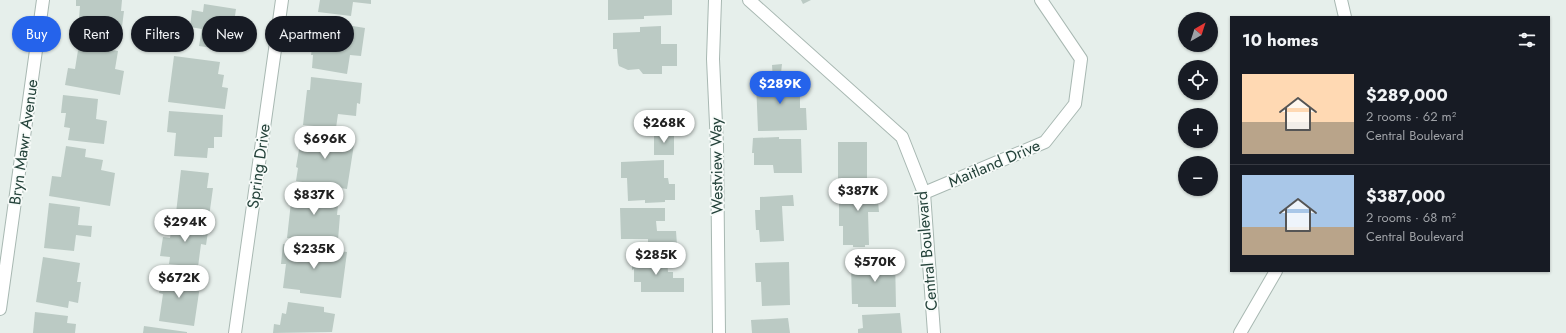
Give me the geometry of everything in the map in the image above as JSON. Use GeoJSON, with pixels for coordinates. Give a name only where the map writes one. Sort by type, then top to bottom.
{"type":"FeatureCollection","features":[{"type":"Feature","properties":{"kind":"street","name":"Bryn Mawr Avenue"},"geometry":{"type":"LineString","coordinates":[[0,309],[43,0]]}},
{"type":"Feature","properties":{"kind":"street","name":"Spring Drive"},"geometry":{"type":"LineString","coordinates":[[234,333],[282,0]]}},
{"type":"Feature","properties":{"kind":"street","name":"Westview Way"},"geometry":{"type":"LineString","coordinates":[[714,0],[713,60],[717,146],[719,333]]}},
{"type":"Feature","properties":{"kind":"street","name":"Central Boulevard"},"geometry":{"type":"LineString","coordinates":[[749,0],[902,137],[924,193],[934,333]]}},
{"type":"Feature","properties":{"kind":"street","name":"Maitland Drive"},"geometry":{"type":"LineString","coordinates":[[924,193],[1045,142],[1074,104],[1081,59],[1041,0]]}},
{"type":"Feature","properties":{"kind":"street"},"geometry":{"type":"LineString","coordinates":[[1341,0],[1345,16]]}},
{"type":"Feature","properties":{"kind":"street"},"geometry":{"type":"LineString","coordinates":[[1240,333],[1275,272]]}},
{"type":"Feature","properties":{"kind":"building"},"geometry":{"type":"Polygon","coordinates":[[[76,0],[122,0],[121,11],[124,11],[123,19],[123,16],[79,16],[80,6],[76,6],[76,0]]]}},
{"type":"Feature","properties":{"kind":"building"},"geometry":{"type":"Polygon","coordinates":[[[320,0],[371,0],[371,4],[353,2],[351,16],[318,12],[320,0]]]}},
{"type":"Feature","properties":{"kind":"building"},"geometry":{"type":"Polygon","coordinates":[[[608,0],[672,0],[672,15],[644,16],[644,19],[608,20],[608,0]]]}},
{"type":"Feature","properties":{"kind":"building"},"geometry":{"type":"Polygon","coordinates":[[[801,0],[811,0],[803,4],[801,0]]]}},
{"type":"Feature","properties":{"kind":"building"},"geometry":{"type":"Polygon","coordinates":[[[204,4],[236,9],[235,16],[202,16],[202,29],[194,28],[194,16],[191,16],[192,10],[203,12],[204,4]]]}},
{"type":"Feature","properties":{"kind":"building"},"geometry":{"type":"Polygon","coordinates":[[[354,26],[365,28],[361,56],[350,55],[347,74],[312,68],[313,55],[311,55],[311,52],[354,52],[354,26]]]}},
{"type":"Feature","properties":{"kind":"building"},"geometry":{"type":"Polygon","coordinates":[[[661,26],[661,44],[677,44],[677,66],[662,66],[662,74],[643,74],[639,69],[628,70],[619,66],[617,49],[613,49],[613,33],[640,32],[640,27],[661,26]]]}},
{"type":"Feature","properties":{"kind":"building"},"geometry":{"type":"Polygon","coordinates":[[[202,29],[202,46],[199,46],[202,29]]]}},
{"type":"Feature","properties":{"kind":"building"},"geometry":{"type":"Polygon","coordinates":[[[78,52],[118,52],[115,69],[124,71],[120,95],[65,85],[68,68],[75,69],[78,52]]]}},
{"type":"Feature","properties":{"kind":"building"},"geometry":{"type":"Polygon","coordinates":[[[174,56],[220,62],[218,74],[224,75],[222,87],[228,88],[225,109],[168,102],[174,56]]]}},
{"type":"Feature","properties":{"kind":"building"},"geometry":{"type":"Polygon","coordinates":[[[782,64],[780,82],[800,81],[800,108],[806,108],[807,130],[758,131],[756,82],[773,81],[772,65],[782,64]]]}},
{"type":"Feature","properties":{"kind":"building"},"geometry":{"type":"Polygon","coordinates":[[[311,77],[362,83],[360,104],[357,103],[356,116],[338,114],[336,128],[303,125],[307,90],[310,90],[311,77]]]}},
{"type":"Feature","properties":{"kind":"building"},"geometry":{"type":"Polygon","coordinates":[[[63,95],[98,99],[96,119],[107,121],[104,144],[68,140],[70,128],[64,127],[66,113],[61,113],[63,95]]]}},
{"type":"Feature","properties":{"kind":"building"},"geometry":{"type":"Polygon","coordinates":[[[169,111],[223,115],[222,137],[214,137],[214,148],[208,148],[207,158],[174,156],[176,133],[167,132],[169,111]]]}},
{"type":"Feature","properties":{"kind":"building"},"geometry":{"type":"Polygon","coordinates":[[[302,132],[333,138],[334,136],[343,136],[355,138],[347,189],[296,181],[298,168],[296,167],[302,132]]]}},
{"type":"Feature","properties":{"kind":"building"},"geometry":{"type":"Polygon","coordinates":[[[654,133],[674,133],[674,155],[654,155],[654,133]]]}},
{"type":"Feature","properties":{"kind":"building"},"geometry":{"type":"Polygon","coordinates":[[[779,137],[779,139],[801,139],[802,173],[774,173],[773,165],[754,165],[754,153],[752,153],[753,138],[779,137]]]}},
{"type":"Feature","properties":{"kind":"building"},"geometry":{"type":"Polygon","coordinates":[[[838,142],[867,142],[867,180],[838,180],[838,142]]]}},
{"type":"Feature","properties":{"kind":"building"},"geometry":{"type":"Polygon","coordinates":[[[66,146],[86,149],[85,157],[103,160],[101,170],[115,173],[110,206],[49,196],[52,176],[61,177],[66,146]]]}},
{"type":"Feature","properties":{"kind":"building"},"geometry":{"type":"Polygon","coordinates":[[[664,160],[664,178],[668,178],[669,184],[675,184],[675,200],[645,203],[645,200],[628,201],[627,178],[621,178],[621,162],[664,160]]]}},
{"type":"Feature","properties":{"kind":"building"},"geometry":{"type":"Polygon","coordinates":[[[181,170],[209,173],[207,188],[213,188],[209,217],[176,213],[181,170]]]}},
{"type":"Feature","properties":{"kind":"building"},"geometry":{"type":"Polygon","coordinates":[[[882,184],[882,201],[878,201],[879,212],[868,212],[869,245],[865,245],[865,247],[853,247],[853,245],[843,245],[843,226],[839,226],[839,203],[843,203],[842,185],[882,184]]]}},
{"type":"Feature","properties":{"kind":"building"},"geometry":{"type":"Polygon","coordinates":[[[294,190],[339,195],[337,215],[340,215],[338,240],[320,238],[320,241],[287,238],[291,202],[293,202],[294,190]]]}},
{"type":"Feature","properties":{"kind":"building"},"geometry":{"type":"Polygon","coordinates":[[[793,195],[794,206],[782,206],[784,241],[760,242],[759,230],[756,230],[755,210],[760,210],[760,197],[793,195]]]}},
{"type":"Feature","properties":{"kind":"building"},"geometry":{"type":"Polygon","coordinates":[[[49,203],[80,207],[78,225],[92,226],[91,237],[76,235],[74,251],[44,248],[49,203]]]}},
{"type":"Feature","properties":{"kind":"building"},"geometry":{"type":"Polygon","coordinates":[[[620,208],[665,208],[665,221],[656,221],[657,231],[676,231],[677,245],[648,245],[648,239],[621,239],[620,208]]]}},
{"type":"Feature","properties":{"kind":"building"},"geometry":{"type":"Polygon","coordinates":[[[173,220],[209,225],[206,245],[201,244],[198,267],[169,264],[170,257],[160,256],[163,237],[170,238],[173,220]]]}},
{"type":"Feature","properties":{"kind":"building"},"geometry":{"type":"Polygon","coordinates":[[[283,244],[347,252],[341,298],[300,293],[300,290],[283,288],[286,264],[281,264],[283,244]]]}},
{"type":"Feature","properties":{"kind":"building"},"geometry":{"type":"Polygon","coordinates":[[[872,256],[895,256],[896,307],[858,307],[858,304],[852,304],[851,265],[872,265],[872,256]]]}},
{"type":"Feature","properties":{"kind":"building"},"geometry":{"type":"Polygon","coordinates":[[[43,257],[80,263],[77,282],[81,282],[78,303],[69,301],[68,308],[36,302],[43,257]]]}},
{"type":"Feature","properties":{"kind":"building"},"geometry":{"type":"Polygon","coordinates":[[[632,258],[667,258],[668,272],[673,272],[673,278],[684,278],[684,292],[641,292],[641,282],[634,282],[632,258]]]}},
{"type":"Feature","properties":{"kind":"building"},"geometry":{"type":"Polygon","coordinates":[[[789,262],[790,305],[762,306],[761,282],[756,282],[755,263],[789,262]]]}},
{"type":"Feature","properties":{"kind":"building"},"geometry":{"type":"Polygon","coordinates":[[[162,273],[201,279],[194,326],[159,321],[163,294],[159,293],[162,273]]]}},
{"type":"Feature","properties":{"kind":"building"},"geometry":{"type":"Polygon","coordinates":[[[288,302],[324,307],[324,312],[335,314],[332,332],[273,333],[274,324],[280,325],[282,313],[286,314],[288,302]]]}},
{"type":"Feature","properties":{"kind":"building"},"geometry":{"type":"Polygon","coordinates":[[[35,312],[68,316],[67,323],[76,324],[75,333],[33,333],[35,312]]]}},
{"type":"Feature","properties":{"kind":"building"},"geometry":{"type":"Polygon","coordinates":[[[900,313],[902,333],[858,333],[858,329],[863,328],[862,315],[900,313]]]}},
{"type":"Feature","properties":{"kind":"building"},"geometry":{"type":"Polygon","coordinates":[[[788,318],[790,333],[752,333],[751,320],[788,318]]]}},
{"type":"Feature","properties":{"kind":"building"},"geometry":{"type":"Polygon","coordinates":[[[144,326],[187,332],[187,333],[143,333],[144,326]]]}}]}
